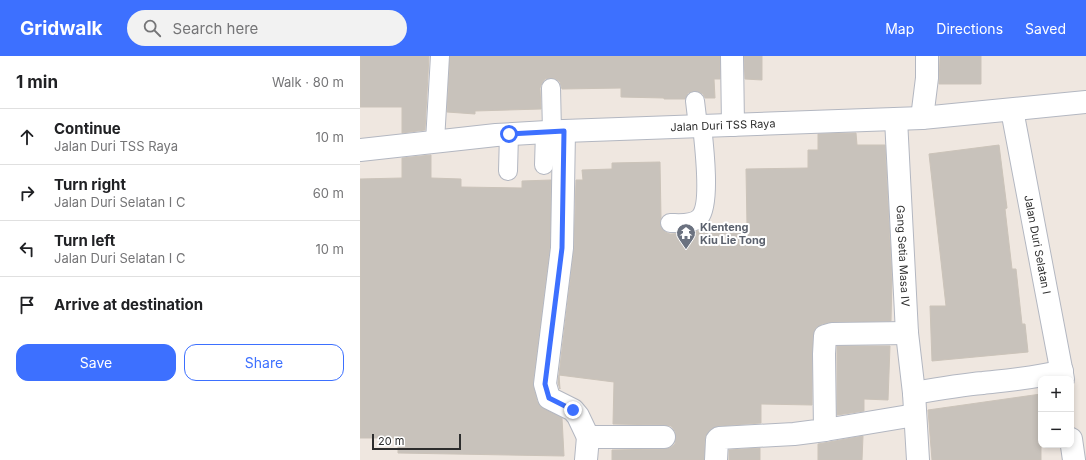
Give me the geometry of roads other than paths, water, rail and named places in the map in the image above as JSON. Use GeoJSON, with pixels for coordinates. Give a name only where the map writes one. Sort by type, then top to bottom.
{"type":"FeatureCollection","features":[{"type":"Feature","properties":{"kind":"street"},"geometry":{"type":"LineString","coordinates":[[732,56],[733,125]]}},
{"type":"Feature","properties":{"kind":"street"},"geometry":{"type":"LineString","coordinates":[[922,118],[927,78],[927,56]]}},
{"type":"Feature","properties":{"kind":"street","name":"Jalan Duri TSS Raya"},"geometry":{"type":"LineString","coordinates":[[360,150],[435,141],[553,131],[922,118],[1086,102]]}},
{"type":"Feature","properties":{"kind":"street","name":"Jalan Duri Selatan I"},"geometry":{"type":"LineString","coordinates":[[1012,110],[1062,375]]}},
{"type":"Feature","properties":{"kind":"street","name":"Gang Setia Masa IV"},"geometry":{"type":"LineString","coordinates":[[896,119],[907,333],[914,393],[918,460]]}},
{"type":"Feature","properties":{"kind":"street"},"geometry":{"type":"LineString","coordinates":[[553,131],[562,248],[545,384],[549,398],[573,410],[578,416],[588,437],[586,460]]}},
{"type":"Feature","properties":{"kind":"street"},"geometry":{"type":"LineString","coordinates":[[825,430],[825,336],[832,334],[907,333]]}},
{"type":"Feature","properties":{"kind":"street"},"geometry":{"type":"LineString","coordinates":[[914,393],[1045,375],[1062,375]]}},
{"type":"Feature","properties":{"kind":"street"},"geometry":{"type":"LineString","coordinates":[[716,460],[717,440],[719,438],[794,434],[915,415]]}},
{"type":"Feature","properties":{"kind":"street"},"geometry":{"type":"LineString","coordinates":[[588,437],[664,436]]}},
{"type":"Feature","properties":{"kind":"street"},"geometry":{"type":"LineString","coordinates":[[1072,448],[1074,460]]}},
{"type":"Feature","properties":{"kind":"lane"},"geometry":{"type":"LineString","coordinates":[[435,141],[440,56]]}},
{"type":"Feature","properties":{"kind":"lane"},"geometry":{"type":"LineString","coordinates":[[544,165],[553,131],[551,88]]}},
{"type":"Feature","properties":{"kind":"lane"},"geometry":{"type":"LineString","coordinates":[[670,223],[691,222],[700,218],[703,209],[706,166],[695,101]]}},
{"type":"Feature","properties":{"kind":"lane"},"geometry":{"type":"LineString","coordinates":[[508,171],[509,134]]}},
{"type":"Feature","properties":{"kind":"place","name":"Klenteng Kiu Lie Tong"},"geometry":{"type":"Point","coordinates":[686,250]}}]}
